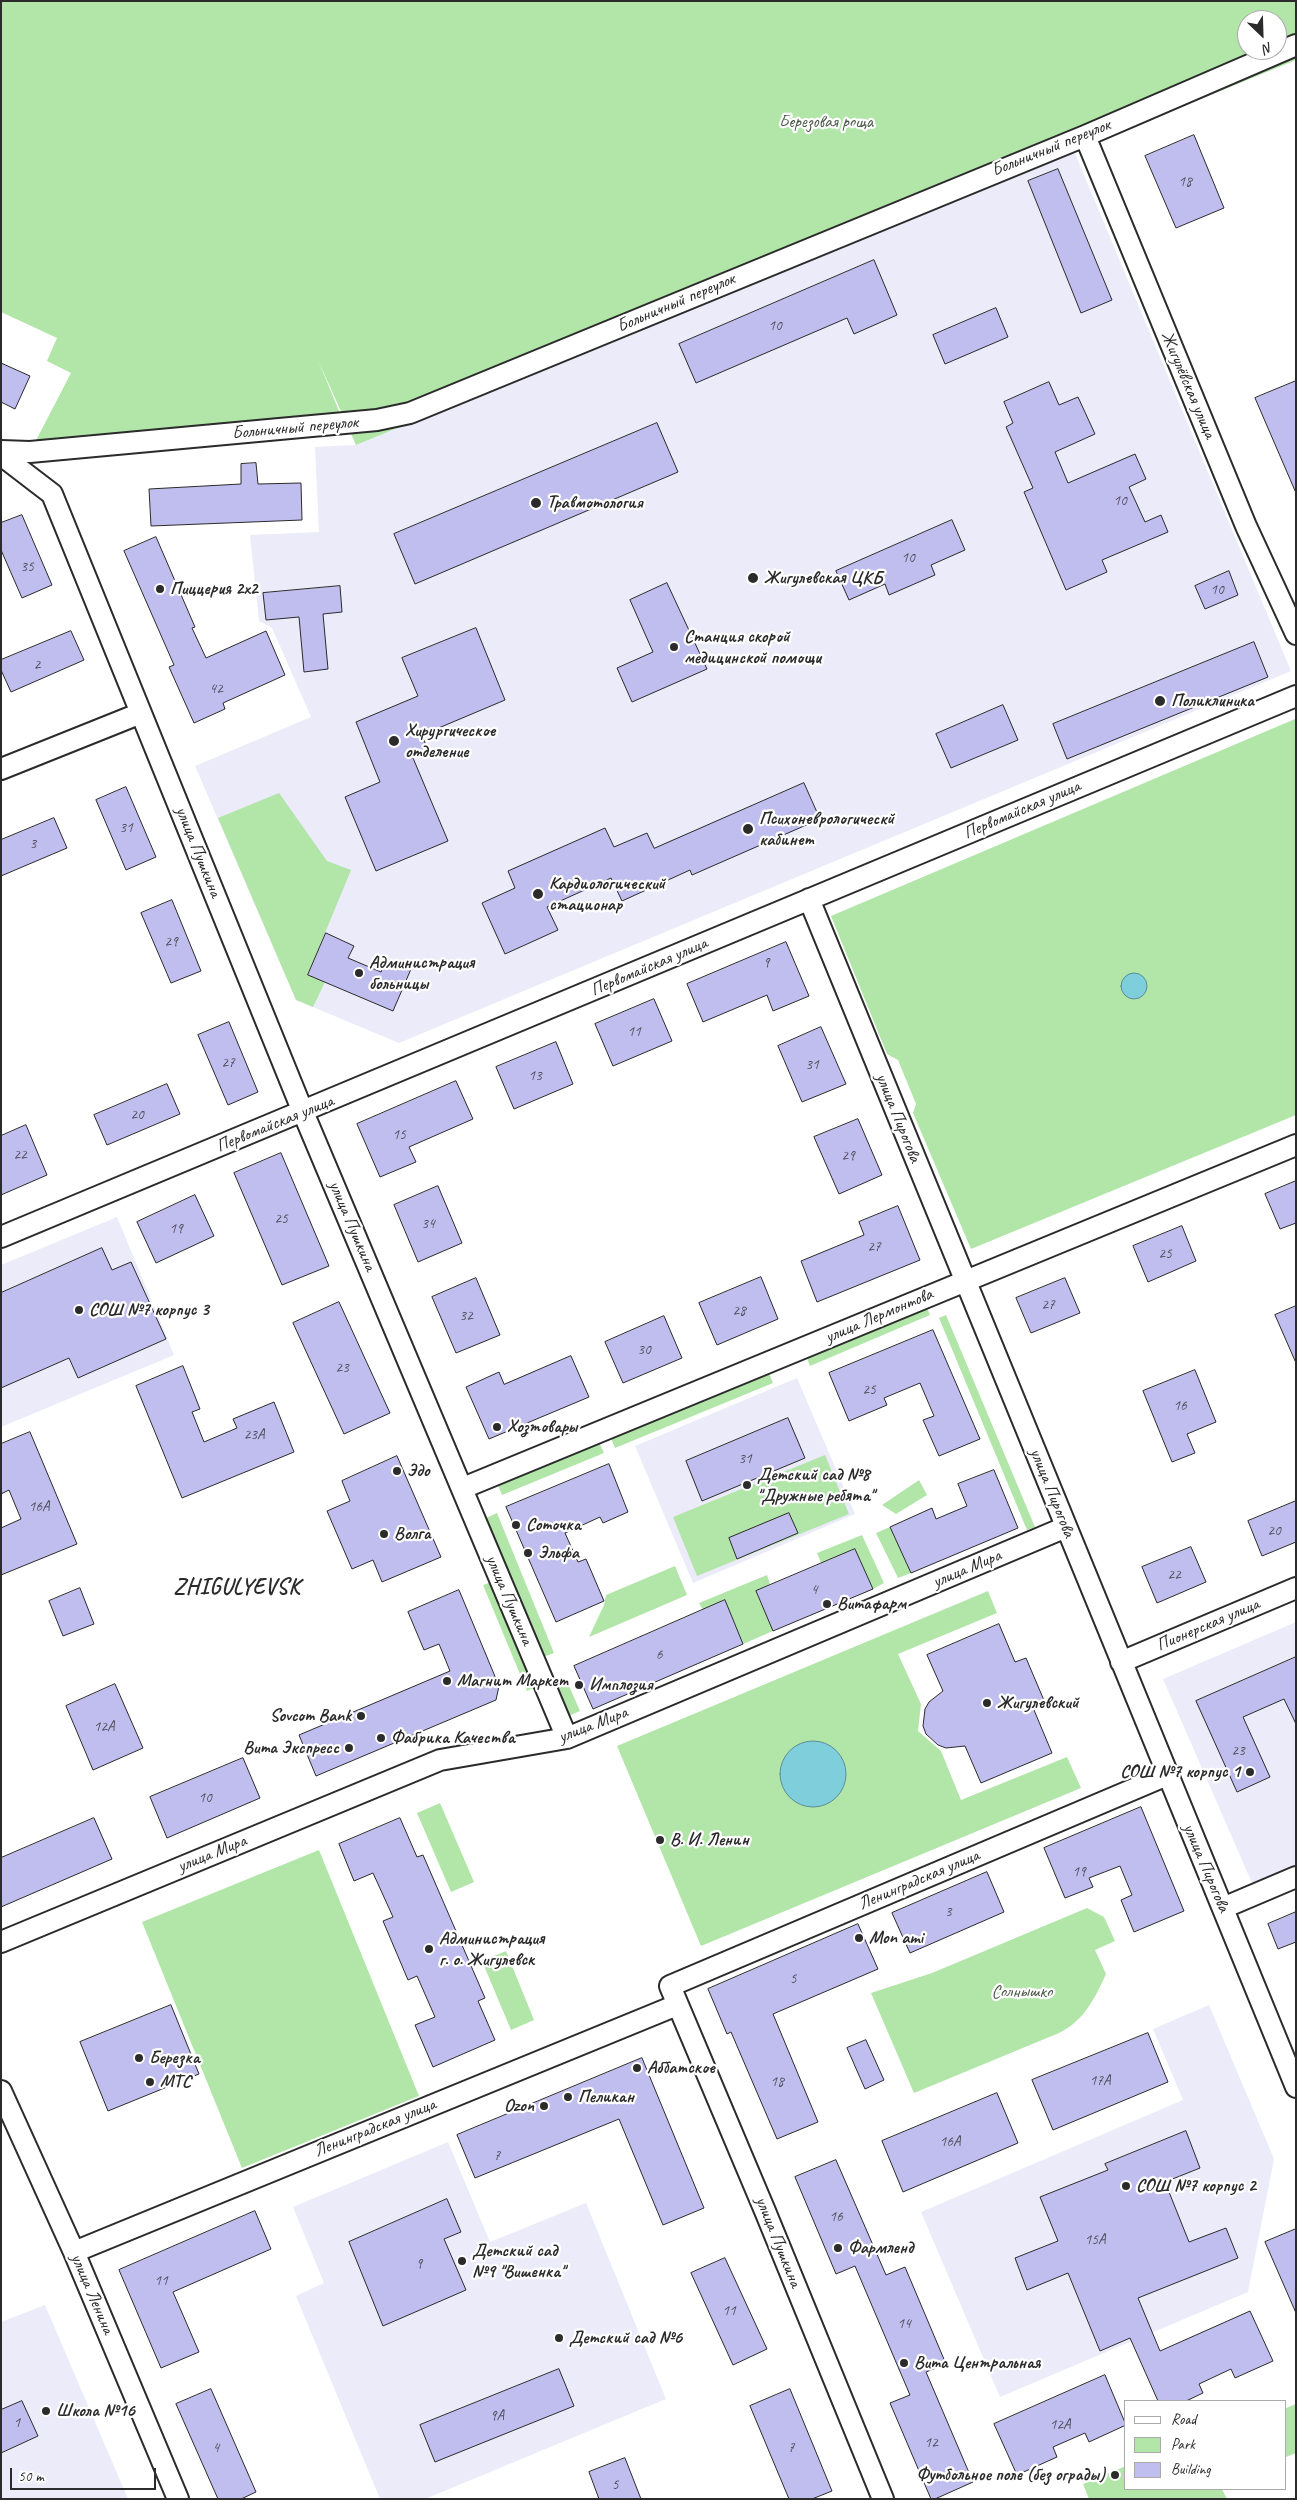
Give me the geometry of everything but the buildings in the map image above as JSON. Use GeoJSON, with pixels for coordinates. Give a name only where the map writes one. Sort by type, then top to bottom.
{"type":"FeatureCollection","features":[{"type":"Feature","properties":{"kind":"street","name":"Больничный переулок"},"geometry":{"type":"LineString","coordinates":[[1,453],[30,452],[376,420],[410,413],[1085,136],[1296,45]]}},
{"type":"Feature","properties":{"kind":"street","name":"Жигулёвская улица"},"geometry":{"type":"LineString","coordinates":[[1085,136],[1246,526],[1296,634]]}},
{"type":"Feature","properties":{"kind":"street","name":"улица Пушкина"},"geometry":{"type":"LineString","coordinates":[[1,453],[52,494],[303,1112],[567,1738]]}},
{"type":"Feature","properties":{"kind":"street","name":"Первомайская улица"},"geometry":{"type":"LineString","coordinates":[[1,1237],[1296,696]]}},
{"type":"Feature","properties":{"kind":"street"},"geometry":{"type":"LineString","coordinates":[[1,769],[141,712]]}},
{"type":"Feature","properties":{"kind":"street","name":"улица Пирогова"},"geometry":{"type":"LineString","coordinates":[[809,899],[1296,2086]]}},
{"type":"Feature","properties":{"kind":"street","name":"улица Лермонтова"},"geometry":{"type":"LineString","coordinates":[[463,1488],[964,1280],[1296,1145]]}},
{"type":"Feature","properties":{"kind":"street","name":"улица Мира"},"geometry":{"type":"LineString","coordinates":[[1,1942],[440,1760],[567,1738],[1066,1527]]}},
{"type":"Feature","properties":{"kind":"street","name":"Пионерская улица"},"geometry":{"type":"LineString","coordinates":[[1121,1662],[1296,1588]]}},
{"type":"Feature","properties":{"kind":"street","name":"Ленинградская улица"},"geometry":{"type":"LineString","coordinates":[[74,2252],[674,1995],[1167,1775]]}},
{"type":"Feature","properties":{"kind":"street"},"geometry":{"type":"LineString","coordinates":[[1223,1908],[1296,1878]]}},
{"type":"Feature","properties":{"kind":"street","name":"улица Пушкина"},"geometry":{"type":"LineString","coordinates":[[674,1995],[765,2210],[883,2499]]}},
{"type":"Feature","properties":{"kind":"street","name":"улица Ленина"},"geometry":{"type":"LineString","coordinates":[[1,2091],[74,2252],[178,2499]]}},
{"type":"Feature","properties":{"kind":"shaded area","name":"Жигулевская ЦКБ"},"geometry":{"type":"Polygon","coordinates":[[[1074,151],[1291,671],[399,1043],[296,1000],[195,766],[311,717],[272,628],[259,621],[250,535],[319,532],[315,447],[356,445],[1074,151]]]}},
{"type":"Feature","properties":{"kind":"shaded area","name":"СОШ №7 корпус 3"},"geometry":{"type":"Polygon","coordinates":[[[117,1217],[174,1355],[1,1427],[1,1265],[117,1217]]]}},
{"type":"Feature","properties":{"kind":"shaded area","name":"Детский сад №8 \"Дружные ребята\""},"geometry":{"type":"Polygon","coordinates":[[[797,1378],[855,1514],[693,1583],[635,1446],[797,1378]]]}},
{"type":"Feature","properties":{"kind":"shaded area","name":"СОШ №7 корпус 1"},"geometry":{"type":"Polygon","coordinates":[[[1296,1622],[1296,1865],[1252,1883],[1163,1679],[1296,1622]]]}},
{"type":"Feature","properties":{"kind":"shaded area","name":"СОШ №7 корпус 2"},"geometry":{"type":"Polygon","coordinates":[[[1209,2005],[1274,2159],[1248,2292],[1000,2397],[921,2212],[1183,2100],[1153,2029],[1209,2005]]]}},
{"type":"Feature","properties":{"kind":"shaded area"},"geometry":{"type":"Polygon","coordinates":[[[448,2142],[490,2242],[586,2203],[666,2399],[425,2499],[380,2499],[296,2296],[324,2283],[293,2207],[448,2142]]]}},
{"type":"Feature","properties":{"kind":"shaded area","name":"Школа №16"},"geometry":{"type":"Polygon","coordinates":[[[45,2305],[128,2499],[1,2499],[1,2322],[45,2305]]]}},
{"type":"Feature","properties":{"kind":"green space","name":"Березовая роща"},"geometry":{"type":"Polygon","coordinates":[[[1,1],[1296,1],[1296,60],[356,445],[318,360],[344,423],[30,452],[71,373],[47,361],[57,338],[1,312],[1,1]]]}},
{"type":"Feature","properties":{"kind":"green space"},"geometry":{"type":"Polygon","coordinates":[[[1295,719],[1296,1115],[971,1249],[913,1113],[916,1104],[898,1060],[887,1054],[831,916],[1295,719]]]}},
{"type":"Feature","properties":{"kind":"green space"},"geometry":{"type":"Polygon","coordinates":[[[279,793],[327,861],[351,870],[308,974],[325,982],[313,1007],[296,1000],[218,818],[279,793]]]}},
{"type":"Feature","properties":{"kind":"green space"},"geometry":{"type":"Polygon","coordinates":[[[926,1305],[930,1315],[810,1366],[806,1355],[926,1305]]]}},
{"type":"Feature","properties":{"kind":"green space"},"geometry":{"type":"Polygon","coordinates":[[[946,1315],[1035,1527],[1027,1530],[939,1318],[946,1315]]]}},
{"type":"Feature","properties":{"kind":"green space"},"geometry":{"type":"Polygon","coordinates":[[[768,1371],[773,1383],[615,1448],[610,1436],[768,1371]]]}},
{"type":"Feature","properties":{"kind":"green space"},"geometry":{"type":"Polygon","coordinates":[[[599,1442],[604,1453],[502,1495],[497,1483],[599,1442]]]}},
{"type":"Feature","properties":{"kind":"green space"},"geometry":{"type":"Polygon","coordinates":[[[825,1455],[849,1514],[697,1576],[673,1517],[825,1455]]]}},
{"type":"Feature","properties":{"kind":"green space"},"geometry":{"type":"Polygon","coordinates":[[[919,1480],[927,1495],[896,1514],[882,1505],[919,1480]]]}},
{"type":"Feature","properties":{"kind":"green space"},"geometry":{"type":"Polygon","coordinates":[[[497,1513],[554,1653],[540,1658],[484,1519],[497,1513]]]}},
{"type":"Feature","properties":{"kind":"green space"},"geometry":{"type":"Polygon","coordinates":[[[890,1527],[911,1573],[898,1578],[876,1533],[890,1527]]]}},
{"type":"Feature","properties":{"kind":"green space"},"geometry":{"type":"Polygon","coordinates":[[[862,1535],[884,1583],[873,1589],[855,1549],[821,1563],[817,1553],[862,1535]]]}},
{"type":"Feature","properties":{"kind":"green space"},"geometry":{"type":"Polygon","coordinates":[[[675,1566],[687,1595],[589,1637],[604,1605],[606,1595],[675,1566]]]}},
{"type":"Feature","properties":{"kind":"green space"},"geometry":{"type":"Polygon","coordinates":[[[767,1575],[770,1584],[756,1592],[773,1631],[743,1644],[725,1600],[703,1610],[699,1603],[767,1575]]]}},
{"type":"Feature","properties":{"kind":"green space"},"geometry":{"type":"Polygon","coordinates":[[[497,1580],[540,1685],[527,1691],[483,1585],[497,1580]]]}},
{"type":"Feature","properties":{"kind":"green space"},"geometry":{"type":"Polygon","coordinates":[[[988,1591],[997,1613],[898,1654],[921,1704],[918,1731],[941,1751],[961,1800],[1067,1757],[1081,1788],[701,1946],[617,1746],[988,1591]]]}},
{"type":"Feature","properties":{"kind":"green space"},"geometry":{"type":"Polygon","coordinates":[[[566,1679],[580,1711],[562,1719],[548,1687],[566,1679]]]}},
{"type":"Feature","properties":{"kind":"green space"},"geometry":{"type":"Polygon","coordinates":[[[440,1803],[474,1882],[451,1892],[417,1813],[440,1803]]]}},
{"type":"Feature","properties":{"kind":"green space"},"geometry":{"type":"Polygon","coordinates":[[[319,1850],[419,2096],[242,2168],[142,1922],[319,1850]]]}},
{"type":"Feature","properties":{"kind":"green space","name":"Солнышко"},"geometry":{"type":"Polygon","coordinates":[[[1087,1908],[1104,1917],[1115,1941],[1095,1950],[1106,1974],[1093,2000],[1082,2015],[1068,2028],[1059,2033],[914,2093],[871,1993],[932,1973],[1087,1908]]]}},
{"type":"Feature","properties":{"kind":"green space"},"geometry":{"type":"Polygon","coordinates":[[[506,1951],[534,2020],[511,2030],[482,1961],[506,1951]]]}},
{"type":"Feature","properties":{"kind":"green space"},"geometry":{"type":"Polygon","coordinates":[[[1296,2404],[1296,2453],[1287,2457],[1287,2408],[1296,2404]]]}},
{"type":"Feature","properties":{"kind":"green space","name":"Футбольное поле (без ограды)"},"geometry":{"type":"Polygon","coordinates":[[[1124,2467],[1124,2490],[1222,2490],[1227,2499],[1089,2499],[1083,2484],[1124,2467]]]}},
{"type":"Feature","properties":{"kind":"water"},"geometry":{"type":"Polygon","coordinates":[[[1134,973],[1143,977],[1147,986],[1143,995],[1134,999],[1125,995],[1121,986],[1125,977],[1134,973]]]}},
{"type":"Feature","properties":{"kind":"water"},"geometry":{"type":"Polygon","coordinates":[[[813,1741],[825,1744],[836,1751],[843,1762],[846,1774],[843,1786],[836,1797],[825,1804],[813,1807],[801,1804],[790,1797],[783,1786],[780,1774],[783,1762],[790,1751],[801,1744],[813,1741]]]}},
{"type":"Feature","properties":{"kind":"place","name":"Травмотология"},"geometry":{"type":"Point","coordinates":[536,503]}},
{"type":"Feature","properties":{"kind":"place","name":"Жигулевская ЦКБ"},"geometry":{"type":"Point","coordinates":[753,578]}},
{"type":"Feature","properties":{"kind":"place","name":"Пиццерия 2х2"},"geometry":{"type":"Point","coordinates":[160,589]}},
{"type":"Feature","properties":{"kind":"place","name":"Станция скорой медицинской помощи"},"geometry":{"type":"Point","coordinates":[674,647]}},
{"type":"Feature","properties":{"kind":"place","name":"Поликлиника"},"geometry":{"type":"Point","coordinates":[1160,701]}},
{"type":"Feature","properties":{"kind":"place","name":"Хирургическое отделение"},"geometry":{"type":"Point","coordinates":[394,741]}},
{"type":"Feature","properties":{"kind":"place","name":"Психоневрологическй кабинет"},"geometry":{"type":"Point","coordinates":[748,829]}},
{"type":"Feature","properties":{"kind":"place","name":"Кардиологический стационар"},"geometry":{"type":"Point","coordinates":[538,894]}},
{"type":"Feature","properties":{"kind":"place","name":"Администрация больницы"},"geometry":{"type":"Point","coordinates":[359,973]}},
{"type":"Feature","properties":{"kind":"place","name":"СОШ №7 корпус 3"},"geometry":{"type":"Point","coordinates":[79,1310]}},
{"type":"Feature","properties":{"kind":"place","name":"Хозтовары"},"geometry":{"type":"Point","coordinates":[497,1427]}},
{"type":"Feature","properties":{"kind":"place","name":"Эдо"},"geometry":{"type":"Point","coordinates":[397,1471]}},
{"type":"Feature","properties":{"kind":"place","name":"Детский сад №8 \"Дружные ребята\""},"geometry":{"type":"Point","coordinates":[747,1485]}},
{"type":"Feature","properties":{"kind":"place","name":"Соточка"},"geometry":{"type":"Point","coordinates":[516,1525]}},
{"type":"Feature","properties":{"kind":"place","name":"Волга"},"geometry":{"type":"Point","coordinates":[384,1534]}},
{"type":"Feature","properties":{"kind":"place","name":"Эльфа"},"geometry":{"type":"Point","coordinates":[528,1553]}},
{"type":"Feature","properties":{"kind":"place","name":"Витафарм"},"geometry":{"type":"Point","coordinates":[827,1604]}},
{"type":"Feature","properties":{"kind":"place","name":"Магнит Маркет"},"geometry":{"type":"Point","coordinates":[447,1681]}},
{"type":"Feature","properties":{"kind":"place","name":"Имплозия"},"geometry":{"type":"Point","coordinates":[579,1685]}},
{"type":"Feature","properties":{"kind":"place","name":"Жигулевский"},"geometry":{"type":"Point","coordinates":[987,1703]}},
{"type":"Feature","properties":{"kind":"place","name":"Sovcom Bank"},"geometry":{"type":"Point","coordinates":[361,1716]}},
{"type":"Feature","properties":{"kind":"place","name":"Фабрика Качества"},"geometry":{"type":"Point","coordinates":[381,1738]}},
{"type":"Feature","properties":{"kind":"place","name":"Вита Экспресс"},"geometry":{"type":"Point","coordinates":[349,1748]}},
{"type":"Feature","properties":{"kind":"place","name":"СОШ №7 корпус 1"},"geometry":{"type":"Point","coordinates":[1250,1772]}},
{"type":"Feature","properties":{"kind":"place","name":"В. И. Ленин"},"geometry":{"type":"Point","coordinates":[660,1840]}},
{"type":"Feature","properties":{"kind":"place","name":"Mon ami"},"geometry":{"type":"Point","coordinates":[859,1938]}},
{"type":"Feature","properties":{"kind":"place","name":"Администрация г. о. Жигулевск"},"geometry":{"type":"Point","coordinates":[429,1949]}},
{"type":"Feature","properties":{"kind":"place","name":"Березка"},"geometry":{"type":"Point","coordinates":[139,2058]}},
{"type":"Feature","properties":{"kind":"place","name":"Аббатское"},"geometry":{"type":"Point","coordinates":[637,2068]}},
{"type":"Feature","properties":{"kind":"place","name":"МТС"},"geometry":{"type":"Point","coordinates":[150,2082]}},
{"type":"Feature","properties":{"kind":"place","name":"Пеликан"},"geometry":{"type":"Point","coordinates":[568,2097]}},
{"type":"Feature","properties":{"kind":"place","name":"Ozon"},"geometry":{"type":"Point","coordinates":[544,2106]}},
{"type":"Feature","properties":{"kind":"place","name":"СОШ №7 корпус 2"},"geometry":{"type":"Point","coordinates":[1126,2186]}},
{"type":"Feature","properties":{"kind":"place","name":"Фармленд"},"geometry":{"type":"Point","coordinates":[838,2248]}},
{"type":"Feature","properties":{"kind":"place","name":"Детский сад №9 \"Вишенка\""},"geometry":{"type":"Point","coordinates":[462,2261]}},
{"type":"Feature","properties":{"kind":"place","name":"Детский сад №6"},"geometry":{"type":"Point","coordinates":[559,2338]}},
{"type":"Feature","properties":{"kind":"place","name":"Вита Центральная"},"geometry":{"type":"Point","coordinates":[904,2363]}},
{"type":"Feature","properties":{"kind":"place","name":"Школа №16"},"geometry":{"type":"Point","coordinates":[46,2411]}},
{"type":"Feature","properties":{"kind":"place","name":"Футбольное поле (без ограды)"},"geometry":{"type":"Point","coordinates":[1115,2475]}},
{"type":"Feature","properties":{"kind":"district","name":"ZHIGULYEVSK"},"geometry":{"type":"Point","coordinates":[237,1588]}}]}
